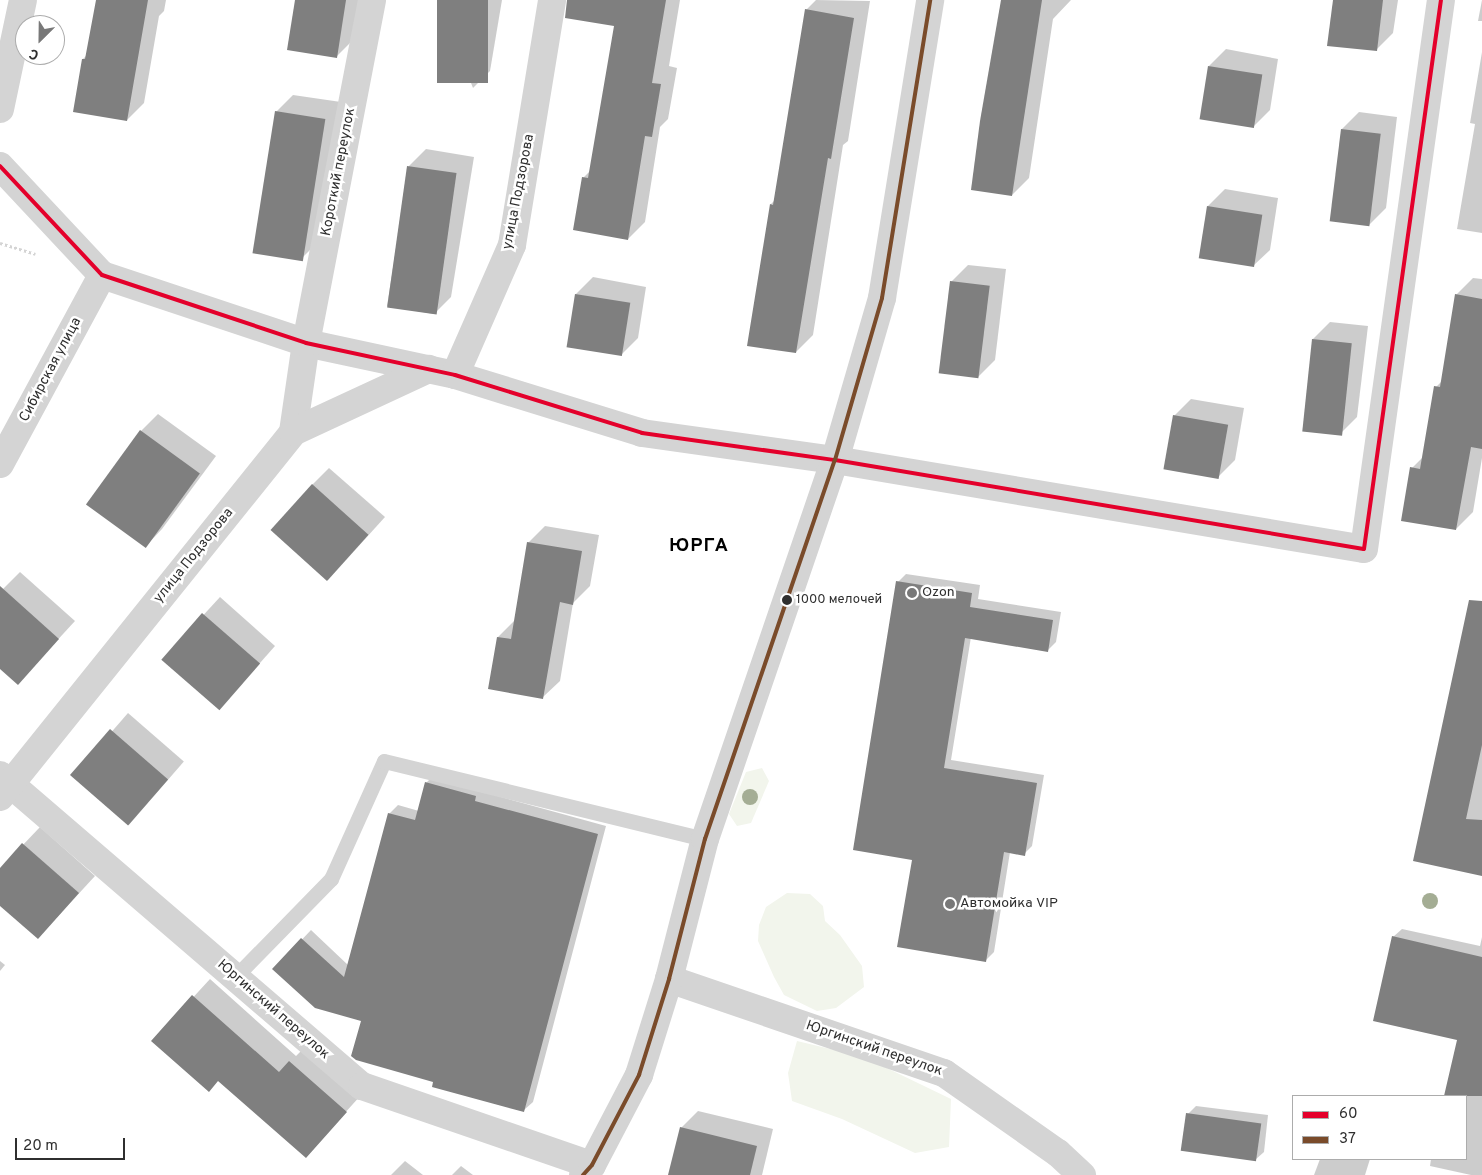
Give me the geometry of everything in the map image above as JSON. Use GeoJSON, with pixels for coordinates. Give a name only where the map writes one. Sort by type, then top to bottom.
{"type":"FeatureCollection","features":[{"type":"Feature","properties":{"kind":"street"},"geometry":{"type":"LineString","coordinates":[[0,110],[23,0]]}},
{"type":"Feature","properties":{"kind":"street","name":"Короткий переулок"},"geometry":{"type":"LineString","coordinates":[[293,432],[306,344],[372,0]]}},
{"type":"Feature","properties":{"kind":"street","name":"улица Подзорова"},"geometry":{"type":"LineString","coordinates":[[455,375],[512,245],[552,0]]}},
{"type":"Feature","properties":{"kind":"street"},"geometry":{"type":"LineString","coordinates":[[588,1170],[639,1075],[669,979],[705,839],[835,460],[882,298],[930,0]]}},
{"type":"Feature","properties":{"kind":"street"},"geometry":{"type":"LineString","coordinates":[[0,166],[102,275],[306,344],[455,375],[642,433],[835,460],[1364,549],[1441,0]]}},
{"type":"Feature","properties":{"kind":"street","name":"Сибирская улица"},"geometry":{"type":"LineString","coordinates":[[0,464],[102,275]]}},
{"type":"Feature","properties":{"kind":"street","name":"улица Подзорова"},"geometry":{"type":"LineString","coordinates":[[4,786],[293,432],[429,369]]}},
{"type":"Feature","properties":{"kind":"street","name":"Юргинский переулок"},"geometry":{"type":"LineString","coordinates":[[4,786],[235,977],[362,1086],[588,1170]]}},
{"type":"Feature","properties":{"kind":"street","name":"Юргинский переулок"},"geometry":{"type":"LineString","coordinates":[[669,979],[944,1072],[1058,1153],[1082,1175]]}},
{"type":"Feature","properties":{"kind":"lane"},"geometry":{"type":"LineString","coordinates":[[235,977],[331,879],[384,761],[705,839]]}},
{"type":"Feature","properties":{"kind":"shaded area"},"geometry":{"type":"Polygon","coordinates":[[[762,768],[769,781],[751,823],[737,826],[729,814],[746,772],[762,768]]]}},
{"type":"Feature","properties":{"kind":"shaded area"},"geometry":{"type":"Polygon","coordinates":[[[787,893],[810,894],[823,906],[825,921],[840,935],[862,966],[864,987],[836,1008],[817,1011],[784,995],[758,941],[759,925],[766,907],[787,893]]]}},
{"type":"Feature","properties":{"kind":"shaded area"},"geometry":{"type":"Polygon","coordinates":[[[797,1041],[864,1057],[951,1099],[949,1147],[915,1153],[842,1119],[792,1101],[788,1073],[797,1041]]]}},
{"type":"Feature","properties":{"kind":"building"},"geometry":{"type":"Polygon","coordinates":[[[96,0],[148,0],[127,121],[73,112],[82,59],[85,59],[96,0]]]}},
{"type":"Feature","properties":{"kind":"building"},"geometry":{"type":"Polygon","coordinates":[[[295,0],[346,0],[337,58],[287,50],[295,0]]]}},
{"type":"Feature","properties":{"kind":"building"},"geometry":{"type":"Polygon","coordinates":[[[437,0],[488,0],[488,83],[437,83],[437,0]]]}},
{"type":"Feature","properties":{"kind":"building"},"geometry":{"type":"Polygon","coordinates":[[[567,0],[666,0],[652,83],[661,84],[652,137],[645,136],[628,240],[573,230],[582,177],[588,178],[614,26],[565,18],[567,0]]]}},
{"type":"Feature","properties":{"kind":"building"},"geometry":{"type":"Polygon","coordinates":[[[1001,0],[1042,0],[1012,196],[971,190],[980,121],[1001,0]]]}},
{"type":"Feature","properties":{"kind":"building"},"geometry":{"type":"Polygon","coordinates":[[[1333,0],[1383,0],[1377,51],[1327,46],[1333,0]]]}},
{"type":"Feature","properties":{"kind":"building"},"geometry":{"type":"Polygon","coordinates":[[[805,9],[854,18],[831,159],[828,158],[796,353],[747,346],[770,204],[773,205],[805,9]]]}},
{"type":"Feature","properties":{"kind":"building"},"geometry":{"type":"Polygon","coordinates":[[[1208,66],[1262,75],[1254,128],[1200,119],[1208,66]]]}},
{"type":"Feature","properties":{"kind":"building"},"geometry":{"type":"Polygon","coordinates":[[[275,111],[325,119],[303,261],[252,253],[275,111]]]}},
{"type":"Feature","properties":{"kind":"building"},"geometry":{"type":"Polygon","coordinates":[[[1341,129],[1381,134],[1369,226],[1330,221],[1341,129]]]}},
{"type":"Feature","properties":{"kind":"building"},"geometry":{"type":"Polygon","coordinates":[[[407,166],[457,173],[437,315],[387,308],[407,166]]]}},
{"type":"Feature","properties":{"kind":"building"},"geometry":{"type":"Polygon","coordinates":[[[1207,206],[1262,215],[1254,267],[1199,258],[1207,206]]]}},
{"type":"Feature","properties":{"kind":"building"},"geometry":{"type":"Polygon","coordinates":[[[950,281],[990,286],[978,378],[939,373],[950,281]]]}},
{"type":"Feature","properties":{"kind":"building"},"geometry":{"type":"Polygon","coordinates":[[[575,294],[630,303],[622,356],[567,347],[575,294]]]}},
{"type":"Feature","properties":{"kind":"building"},"geometry":{"type":"Polygon","coordinates":[[[1455,294],[1482,299],[1482,449],[1471,447],[1456,530],[1401,521],[1410,467],[1420,469],[1434,386],[1440,387],[1455,294]]]}},
{"type":"Feature","properties":{"kind":"building"},"geometry":{"type":"Polygon","coordinates":[[[1312,339],[1352,343],[1342,436],[1302,431],[1312,339]]]}},
{"type":"Feature","properties":{"kind":"building"},"geometry":{"type":"Polygon","coordinates":[[[1173,415],[1228,425],[1219,479],[1163,469],[1173,415]]]}},
{"type":"Feature","properties":{"kind":"building"},"geometry":{"type":"Polygon","coordinates":[[[140,430],[200,473],[146,548],[86,504],[140,430]]]}},
{"type":"Feature","properties":{"kind":"building"},"geometry":{"type":"Polygon","coordinates":[[[312,484],[368,535],[327,581],[271,530],[312,484]]]}},
{"type":"Feature","properties":{"kind":"building"},"geometry":{"type":"Polygon","coordinates":[[[527,542],[582,551],[573,605],[560,602],[543,699],[488,689],[497,637],[511,639],[527,542]]]}},
{"type":"Feature","properties":{"kind":"building"},"geometry":{"type":"Polygon","coordinates":[[[896,581],[972,593],[970,607],[1053,620],[1048,652],[965,638],[944,768],[1037,783],[1025,856],[1004,852],[986,962],[897,947],[912,860],[853,850],[896,581]]]}},
{"type":"Feature","properties":{"kind":"building"},"geometry":{"type":"Polygon","coordinates":[[[0,586],[59,639],[18,685],[0,669],[0,586]]]}},
{"type":"Feature","properties":{"kind":"building"},"geometry":{"type":"Polygon","coordinates":[[[1469,600],[1482,601],[1482,745],[1466,819],[1482,820],[1482,876],[1413,861],[1469,600]]]}},
{"type":"Feature","properties":{"kind":"building"},"geometry":{"type":"Polygon","coordinates":[[[202,613],[260,664],[219,710],[161,660],[202,613]]]}},
{"type":"Feature","properties":{"kind":"building"},"geometry":{"type":"Polygon","coordinates":[[[110,729],[168,780],[128,826],[70,775],[110,729]]]}},
{"type":"Feature","properties":{"kind":"building"},"geometry":{"type":"Polygon","coordinates":[[[425,782],[476,796],[475,801],[598,834],[524,1112],[432,1087],[433,1082],[356,1060],[351,1056],[361,1021],[315,1008],[272,969],[301,938],[344,977],[388,813],[415,820],[425,782]]]}},
{"type":"Feature","properties":{"kind":"building"},"geometry":{"type":"Polygon","coordinates":[[[22,843],[79,893],[38,939],[0,906],[0,868],[22,843]]]}},
{"type":"Feature","properties":{"kind":"building"},"geometry":{"type":"Polygon","coordinates":[[[1392,936],[1482,957],[1482,1096],[1444,1095],[1457,1040],[1373,1021],[1392,936]]]}},
{"type":"Feature","properties":{"kind":"building"},"geometry":{"type":"Polygon","coordinates":[[[192,995],[279,1072],[289,1061],[347,1112],[306,1158],[218,1081],[209,1092],[151,1041],[192,995]]]}},
{"type":"Feature","properties":{"kind":"building"},"geometry":{"type":"Polygon","coordinates":[[[1186,1113],[1261,1124],[1256,1161],[1181,1151],[1186,1113]]]}},
{"type":"Feature","properties":{"kind":"building"},"geometry":{"type":"Polygon","coordinates":[[[680,1127],[757,1146],[750,1175],[668,1175],[680,1127]]]}},
{"type":"Feature","properties":{"kind":"transit line","name":"37"},"geometry":{"type":"LineString","coordinates":[[583,1175],[592,1165],[639,1075],[669,979],[705,839],[835,460],[882,298],[930,0]]}},
{"type":"Feature","properties":{"kind":"transit line","name":"60"},"geometry":{"type":"LineString","coordinates":[[0,166],[102,275],[306,343],[455,375],[642,433],[835,460],[1364,549],[1441,0]]}},
{"type":"Feature","properties":{"kind":"place","name":"Ozon"},"geometry":{"type":"Point","coordinates":[912,593]}},
{"type":"Feature","properties":{"kind":"place","name":"1000 мелочей"},"geometry":{"type":"Point","coordinates":[787,600]}},
{"type":"Feature","properties":{"kind":"place","name":"Автомойка VIP"},"geometry":{"type":"Point","coordinates":[950,904]}},
{"type":"Feature","properties":{"kind":"district","name":"ЮРГА"},"geometry":{"type":"Point","coordinates":[699,547]}}]}
